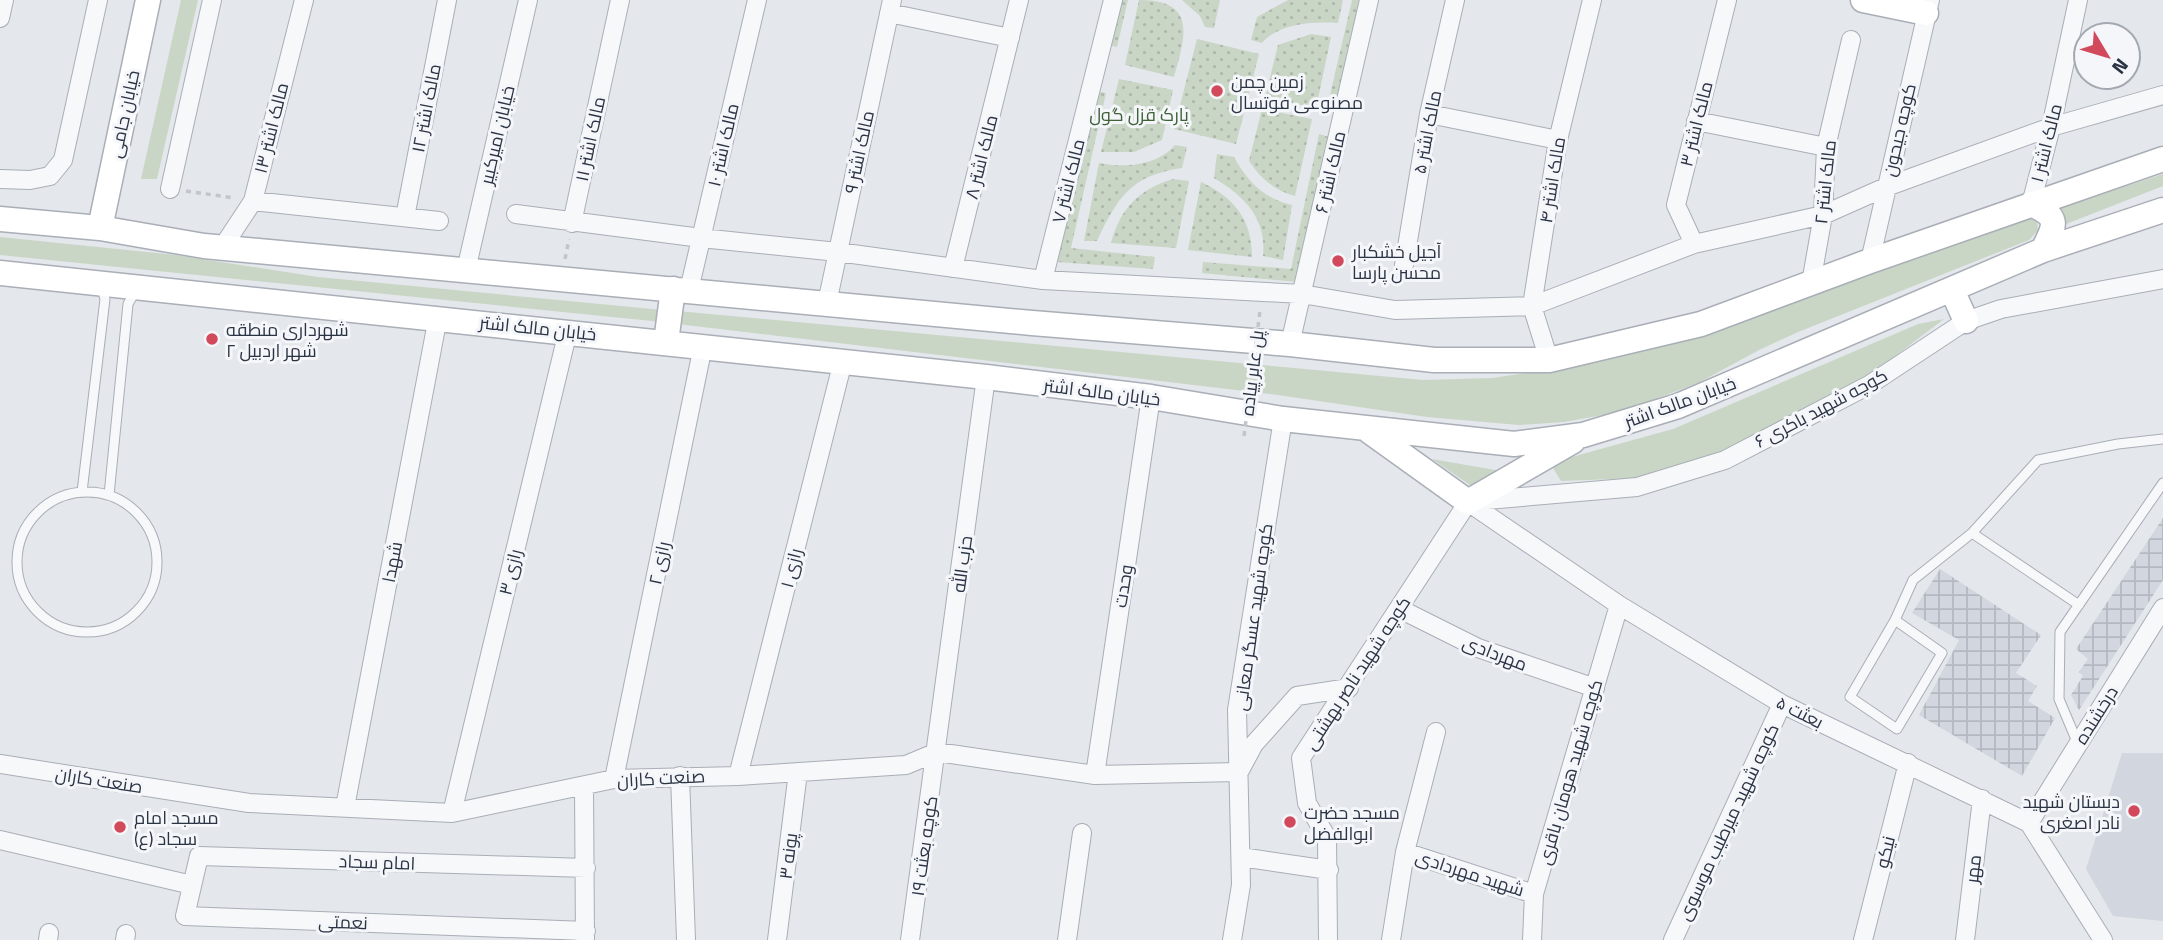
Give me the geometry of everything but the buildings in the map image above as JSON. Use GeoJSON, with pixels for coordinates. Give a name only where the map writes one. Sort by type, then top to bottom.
{"type":"FeatureCollection","features":[{"type":"Feature","properties":{"kind":"main road","name":"خیابان جامی"},"geometry":{"type":"LineString","coordinates":[[100,228],[148,0]]}},
{"type":"Feature","properties":{"kind":"main road"},"geometry":{"type":"LineString","coordinates":[[1863,0],[1928,7]]}},
{"type":"Feature","properties":{"kind":"main road"},"geometry":{"type":"LineString","coordinates":[[0,219],[100,228],[222,248],[1032,323],[1290,344],[1434,360],[1549,360],[1700,324],[1870,261],[2163,159]]}},
{"type":"Feature","properties":{"kind":"main road"},"geometry":{"type":"LineString","coordinates":[[2031,204],[2051,214],[2054,220],[2043,250]]}},
{"type":"Feature","properties":{"kind":"main road","name":"خیابان مالک اشتر"},"geometry":{"type":"LineString","coordinates":[[0,273],[438,317],[986,377],[1151,397],[1283,419],[1514,444],[1583,435],[1678,406],[2043,250],[2163,210]]}},
{"type":"Feature","properties":{"kind":"main road"},"geometry":{"type":"LineString","coordinates":[[1952,289],[1966,321]]}},
{"type":"Feature","properties":{"kind":"main road"},"geometry":{"type":"LineString","coordinates":[[666,342],[681,290]]}},
{"type":"Feature","properties":{"kind":"main road"},"geometry":{"type":"LineString","coordinates":[[1366,428],[1468,502],[1583,435]]}},
{"type":"Feature","properties":{"kind":"street"},"geometry":{"type":"LineString","coordinates":[[0,18],[4,0]]}},
{"type":"Feature","properties":{"kind":"street"},"geometry":{"type":"LineString","coordinates":[[0,179],[30,180],[50,176],[63,160],[98,0]]}},
{"type":"Feature","properties":{"kind":"street"},"geometry":{"type":"LineString","coordinates":[[170,189],[212,0]]}},
{"type":"Feature","properties":{"kind":"street","name":"مالک اشتر ۱۳"},"geometry":{"type":"LineString","coordinates":[[222,248],[253,201],[304,0]]}},
{"type":"Feature","properties":{"kind":"street","name":"مالک اشتر ۱۲"},"geometry":{"type":"LineString","coordinates":[[405,217],[447,0]]}},
{"type":"Feature","properties":{"kind":"street","name":"خیابان امیرکبیر"},"geometry":{"type":"LineString","coordinates":[[466,270],[528,0]]}},
{"type":"Feature","properties":{"kind":"street","name":"مالک اشتر ۱۱"},"geometry":{"type":"LineString","coordinates":[[572,223],[620,0]]}},
{"type":"Feature","properties":{"kind":"street","name":"مالک اشتر ۱۰"},"geometry":{"type":"LineString","coordinates":[[681,290],[701,239],[757,0]]}},
{"type":"Feature","properties":{"kind":"street","name":"مالک اشتر ۸"},"geometry":{"type":"LineString","coordinates":[[953,268],[1019,0]]}},
{"type":"Feature","properties":{"kind":"street","name":"مالک اشتر ۷"},"geometry":{"type":"LineString","coordinates":[[1043,280],[1113,0]]}},
{"type":"Feature","properties":{"kind":"street","name":"مالک اشتر ۶"},"geometry":{"type":"LineString","coordinates":[[1290,344],[1369,0]]}},
{"type":"Feature","properties":{"kind":"street","name":"مالک اشتر ۵"},"geometry":{"type":"LineString","coordinates":[[1404,265],[1429,114],[1455,0]]}},
{"type":"Feature","properties":{"kind":"street","name":"مالک اشتر ۴"},"geometry":{"type":"LineString","coordinates":[[1549,360],[1532,306],[1558,140],[1592,0]]}},
{"type":"Feature","properties":{"kind":"street","name":"مالک اشتر ۳"},"geometry":{"type":"LineString","coordinates":[[1694,244],[1676,205],[1727,0]]}},
{"type":"Feature","properties":{"kind":"street","name":"مالک اشتر ۱"},"geometry":{"type":"LineString","coordinates":[[2031,204],[2051,127],[2078,0]]}},
{"type":"Feature","properties":{"kind":"street"},"geometry":{"type":"LineString","coordinates":[[890,6],[1010,38]]}},
{"type":"Feature","properties":{"kind":"street","name":"مالک اشتر ۹"},"geometry":{"type":"LineString","coordinates":[[827,303],[890,6]]}},
{"type":"Feature","properties":{"kind":"street","name":"کوچه جیحون"},"geometry":{"type":"LineString","coordinates":[[1870,261],[1928,7]]}},
{"type":"Feature","properties":{"kind":"street","name":"مالک اشتر ۲"},"geometry":{"type":"LineString","coordinates":[[1811,283],[1823,215],[1826,147],[1851,40]]}},
{"type":"Feature","properties":{"kind":"street"},"geometry":{"type":"LineString","coordinates":[[516,214],[701,239],[838,252],[1043,280],[1302,294],[1395,310],[1532,306],[1694,244],[1823,215],[1886,187],[2051,127],[2163,95]]}},
{"type":"Feature","properties":{"kind":"street"},"geometry":{"type":"LineString","coordinates":[[1429,114],[1558,140]]}},
{"type":"Feature","properties":{"kind":"street"},"geometry":{"type":"LineString","coordinates":[[1696,121],[1826,147]]}},
{"type":"Feature","properties":{"kind":"street"},"geometry":{"type":"LineString","coordinates":[[253,201],[439,221]]}},
{"type":"Feature","properties":{"kind":"street","name":"کوچه شهید باکری ۶"},"geometry":{"type":"LineString","coordinates":[[1468,502],[1637,487],[1725,460],[1869,385],[1966,321],[2013,307],[2163,279]]}},
{"type":"Feature","properties":{"kind":"street","name":"شهدا"},"geometry":{"type":"LineString","coordinates":[[345,807],[438,317]]}},
{"type":"Feature","properties":{"kind":"street","name":"رازی ۳"},"geometry":{"type":"LineString","coordinates":[[452,813],[568,331]]}},
{"type":"Feature","properties":{"kind":"street","name":"رازی ۲"},"geometry":{"type":"LineString","coordinates":[[614,779],[704,346]]}},
{"type":"Feature","properties":{"kind":"street","name":"رازی ۱"},"geometry":{"type":"LineString","coordinates":[[738,776],[843,361]]}},
{"type":"Feature","properties":{"kind":"street","name":"حزب الله"},"geometry":{"type":"LineString","coordinates":[[937,752],[986,377]]}},
{"type":"Feature","properties":{"kind":"street","name":"وحدت"},"geometry":{"type":"LineString","coordinates":[[1095,775],[1151,397]]}},
{"type":"Feature","properties":{"kind":"street","name":"کوچه شهید عسگر معانی"},"geometry":{"type":"LineString","coordinates":[[1231,940],[1241,885],[1237,710],[1283,419]]}},
{"type":"Feature","properties":{"kind":"street","name":"بعثت ۵"},"geometry":{"type":"LineString","coordinates":[[1468,502],[1619,605],[1783,704],[2029,823]]}},
{"type":"Feature","properties":{"kind":"street","name":"کوچه شهید ناصر بهشتی"},"geometry":{"type":"LineString","coordinates":[[1328,940],[1327,838],[1307,803],[1301,758],[1468,502]]}},
{"type":"Feature","properties":{"kind":"street","name":"کوچه شهید هومان باقری"},"geometry":{"type":"LineString","coordinates":[[1532,940],[1534,894],[1619,605]]}},
{"type":"Feature","properties":{"kind":"street","name":"مهردادی"},"geometry":{"type":"LineString","coordinates":[[1400,609],[1478,648],[1595,688]]}},
{"type":"Feature","properties":{"kind":"street","name":"درخشنده"},"geometry":{"type":"LineString","coordinates":[[2029,823],[2161,615]]}},
{"type":"Feature","properties":{"kind":"street"},"geometry":{"type":"LineString","coordinates":[[937,752],[1095,775],[1239,772],[1254,744],[1297,696],[1349,688]]}},
{"type":"Feature","properties":{"kind":"street","name":"کوچه شهید میرطیب موسوی"},"geometry":{"type":"LineString","coordinates":[[1673,940],[1783,704]]}},
{"type":"Feature","properties":{"kind":"street"},"geometry":{"type":"LineString","coordinates":[[1391,940],[1405,852],[1436,732]]}},
{"type":"Feature","properties":{"kind":"street","name":"صنعت کاران"},"geometry":{"type":"LineString","coordinates":[[0,764],[249,803],[452,813],[614,779],[738,776],[906,765],[937,752]]}},
{"type":"Feature","properties":{"kind":"street","name":"کوچه بعثت ۱۹"},"geometry":{"type":"LineString","coordinates":[[910,940],[937,752]]}},
{"type":"Feature","properties":{"kind":"street","name":"نیکو"},"geometry":{"type":"LineString","coordinates":[[1863,940],[1908,763]]}},
{"type":"Feature","properties":{"kind":"street","name":"پونه ۳"},"geometry":{"type":"LineString","coordinates":[[777,940],[799,772]]}},
{"type":"Feature","properties":{"kind":"street"},"geometry":{"type":"LineString","coordinates":[[680,776],[686,940]]}},
{"type":"Feature","properties":{"kind":"street"},"geometry":{"type":"LineString","coordinates":[[584,787],[586,936]]}},
{"type":"Feature","properties":{"kind":"street","name":"مهر"},"geometry":{"type":"LineString","coordinates":[[1965,940],[1982,799]]}},
{"type":"Feature","properties":{"kind":"street"},"geometry":{"type":"LineString","coordinates":[[2029,823],[2103,940]]}},
{"type":"Feature","properties":{"kind":"street"},"geometry":{"type":"LineString","coordinates":[[1068,940],[1082,833]]}},
{"type":"Feature","properties":{"kind":"street"},"geometry":{"type":"LineString","coordinates":[[0,840],[192,885]]}},
{"type":"Feature","properties":{"kind":"street","name":"شهید مهردادی"},"geometry":{"type":"LineString","coordinates":[[1405,852],[1534,894]]}},
{"type":"Feature","properties":{"kind":"street","name":"امام سجاد"},"geometry":{"type":"LineString","coordinates":[[184,916],[199,856],[586,868]]}},
{"type":"Feature","properties":{"kind":"street"},"geometry":{"type":"LineString","coordinates":[[1241,856],[1329,870]]}},
{"type":"Feature","properties":{"kind":"street","name":"نعمتی"},"geometry":{"type":"LineString","coordinates":[[184,916],[586,936]]}},
{"type":"Feature","properties":{"kind":"lane"},"geometry":{"type":"LineString","coordinates":[[82,492],[105,299],[100,283]]}},
{"type":"Feature","properties":{"kind":"lane"},"geometry":{"type":"LineString","coordinates":[[109,495],[128,304],[137,287]]}},
{"type":"Feature","properties":{"kind":"lane"},"geometry":{"type":"LineString","coordinates":[[1895,620],[1942,653],[1897,729],[1850,697],[1895,620],[1913,580],[1972,533],[2038,460],[2118,444],[2163,439]]}},
{"type":"Feature","properties":{"kind":"lane"},"geometry":{"type":"LineString","coordinates":[[2078,744],[2059,699],[2060,632],[2163,483]]}},
{"type":"Feature","properties":{"kind":"lane"},"geometry":{"type":"LineString","coordinates":[[82,492],[109,495],[128,505],[144,520],[154,539],[158,561],[155,583],[145,602],[130,618],[111,629],[90,633],[68,630],[48,621],[32,607],[21,588],[17,566],[19,545],[27,525],[42,508],[60,497],[82,492]]}},
{"type":"Feature","properties":{"kind":"lane"},"geometry":{"type":"LineString","coordinates":[[1972,533],[2079,605]]}},
{"type":"Feature","properties":{"kind":"path"},"geometry":{"type":"LineString","coordinates":[[170,189],[253,201]]}},
{"type":"Feature","properties":{"kind":"path"},"geometry":{"type":"LineString","coordinates":[[561,279],[572,223]]}},
{"type":"Feature","properties":{"kind":"path","name":"پل عابر پیاده"},"geometry":{"type":"LineString","coordinates":[[1244,436],[1260,311]]}},
{"type":"Feature","properties":{"kind":"shaded area"},"geometry":{"type":"Polygon","coordinates":[[[2163,518],[2163,580],[2079,710],[2071,695],[2083,676],[2079,672],[2088,659],[2076,649],[2163,518]]]}},
{"type":"Feature","properties":{"kind":"shaded area"},"geometry":{"type":"Polygon","coordinates":[[[1940,569],[2041,635],[2016,673],[2037,686],[2028,701],[2055,718],[2022,776],[1919,715],[1959,640],[1912,613],[1940,569]]]}},
{"type":"Feature","properties":{"kind":"shaded area","name":"دبستان شهید نادر اصغری"},"geometry":{"type":"Polygon","coordinates":[[[2122,753],[2163,753],[2163,921],[2113,916],[2086,869],[2122,753]]]}},
{"type":"Feature","properties":{"kind":"green space"},"geometry":{"type":"Polygon","coordinates":[[[181,0],[198,0],[157,179],[141,179],[181,0]]]}},
{"type":"Feature","properties":{"kind":"green space"},"geometry":{"type":"Polygon","coordinates":[[[1117,0],[1128,0],[1117,47],[1107,45],[1117,0]]]}},
{"type":"Feature","properties":{"kind":"green space","name":"پارک قزل گول"},"geometry":{"type":"Polygon","coordinates":[[[1139,0],[1171,6],[1179,14],[1183,35],[1174,77],[1125,65],[1139,0]]]}},
{"type":"Feature","properties":{"kind":"green space"},"geometry":{"type":"Polygon","coordinates":[[[1182,0],[1220,0],[1214,28],[1205,27],[1200,16],[1182,0]]]}},
{"type":"Feature","properties":{"kind":"green space"},"geometry":{"type":"Polygon","coordinates":[[[1288,0],[1343,0],[1338,23],[1297,25],[1277,31],[1262,43],[1251,40],[1257,17],[1288,0]]]}},
{"type":"Feature","properties":{"kind":"green space"},"geometry":{"type":"Polygon","coordinates":[[[1352,0],[1363,0],[1340,97],[1330,95],[1352,0]]]}},
{"type":"Feature","properties":{"kind":"green space"},"geometry":{"type":"Polygon","coordinates":[[[1311,34],[1331,37],[1316,108],[1265,98],[1278,45],[1311,34]]]}},
{"type":"Feature","properties":{"kind":"green space","name":"پارک قزل گول"},"geometry":{"type":"Polygon","coordinates":[[[1197,39],[1259,54],[1236,144],[1174,129],[1197,39]]]}},
{"type":"Feature","properties":{"kind":"green space","name":"پارک قزل گول"},"geometry":{"type":"Polygon","coordinates":[[[1119,79],[1173,90],[1162,140],[1134,152],[1101,152],[1119,79]]]}},
{"type":"Feature","properties":{"kind":"green space","name":"پارک قزل گول"},"geometry":{"type":"Polygon","coordinates":[[[1096,91],[1106,93],[1071,248],[1155,257],[1153,269],[1057,262],[1096,91]]]}},
{"type":"Feature","properties":{"kind":"green space"},"geometry":{"type":"Polygon","coordinates":[[[1262,109],[1312,119],[1295,196],[1269,183],[1249,161],[1262,109]]]}},
{"type":"Feature","properties":{"kind":"green space"},"geometry":{"type":"Polygon","coordinates":[[[1319,134],[1329,137],[1297,282],[1202,273],[1203,262],[1291,269],[1319,134]]]}},
{"type":"Feature","properties":{"kind":"green space","name":"پارک قزل گول"},"geometry":{"type":"Polygon","coordinates":[[[1175,145],[1187,147],[1182,168],[1150,176],[1138,183],[1119,201],[1097,241],[1084,241],[1099,163],[1140,164],[1159,157],[1175,145]]]}},
{"type":"Feature","properties":{"kind":"green space","name":"پارک قزل گول"},"geometry":{"type":"Polygon","coordinates":[[[1217,154],[1234,157],[1257,188],[1292,205],[1283,260],[1263,256],[1263,242],[1257,219],[1235,192],[1214,178],[1217,154]]]}},
{"type":"Feature","properties":{"kind":"green space"},"geometry":{"type":"Polygon","coordinates":[[[2163,174],[2163,186],[2061,226],[2057,209],[2163,174]]]}},
{"type":"Feature","properties":{"kind":"green space"},"geometry":{"type":"Polygon","coordinates":[[[1173,179],[1189,181],[1176,248],[1111,243],[1120,220],[1133,202],[1150,188],[1173,179]]]}},
{"type":"Feature","properties":{"kind":"green space"},"geometry":{"type":"Polygon","coordinates":[[[1201,182],[1223,195],[1239,212],[1249,232],[1252,257],[1188,250],[1201,182]]]}},
{"type":"Feature","properties":{"kind":"green space"},"geometry":{"type":"Polygon","coordinates":[[[2028,217],[2037,222],[2038,230],[2029,240],[1798,332],[1698,383],[1620,412],[1564,422],[1519,425],[1427,417],[1278,395],[677,324],[677,311],[1423,380],[1492,378],[1572,366],[2028,217]]]}},
{"type":"Feature","properties":{"kind":"green space"},"geometry":{"type":"Polygon","coordinates":[[[0,237],[176,255],[318,277],[663,310],[662,322],[0,255],[0,237]]]}},
{"type":"Feature","properties":{"kind":"green space"},"geometry":{"type":"Polygon","coordinates":[[[1944,319],[1857,385],[1717,455],[1640,478],[1561,481],[1550,463],[1673,429],[1918,324],[1944,319]]]}},
{"type":"Feature","properties":{"kind":"green space"},"geometry":{"type":"Polygon","coordinates":[[[1432,459],[1501,471],[1473,487],[1432,459]]]}},
{"type":"Feature","properties":{"kind":"place","name":"زمین چمن مصنوعی فوتسال"},"geometry":{"type":"Point","coordinates":[1217,91]}},
{"type":"Feature","properties":{"kind":"place","name":"آجیل خشکبار محسن پارسا"},"geometry":{"type":"Point","coordinates":[1338,261]}},
{"type":"Feature","properties":{"kind":"place","name":"شهرداری منطقه ۲ شهر اردبیل"},"geometry":{"type":"Point","coordinates":[212,339]}},
{"type":"Feature","properties":{"kind":"place","name":"دبستان شهید نادر اصغری"},"geometry":{"type":"Point","coordinates":[2134,811]}},
{"type":"Feature","properties":{"kind":"place","name":"مسجد حضرت ابوالفضل"},"geometry":{"type":"Point","coordinates":[1290,822]}},
{"type":"Feature","properties":{"kind":"place","name":"مسجد امام سجاد (ع)"},"geometry":{"type":"Point","coordinates":[120,827]}}]}
